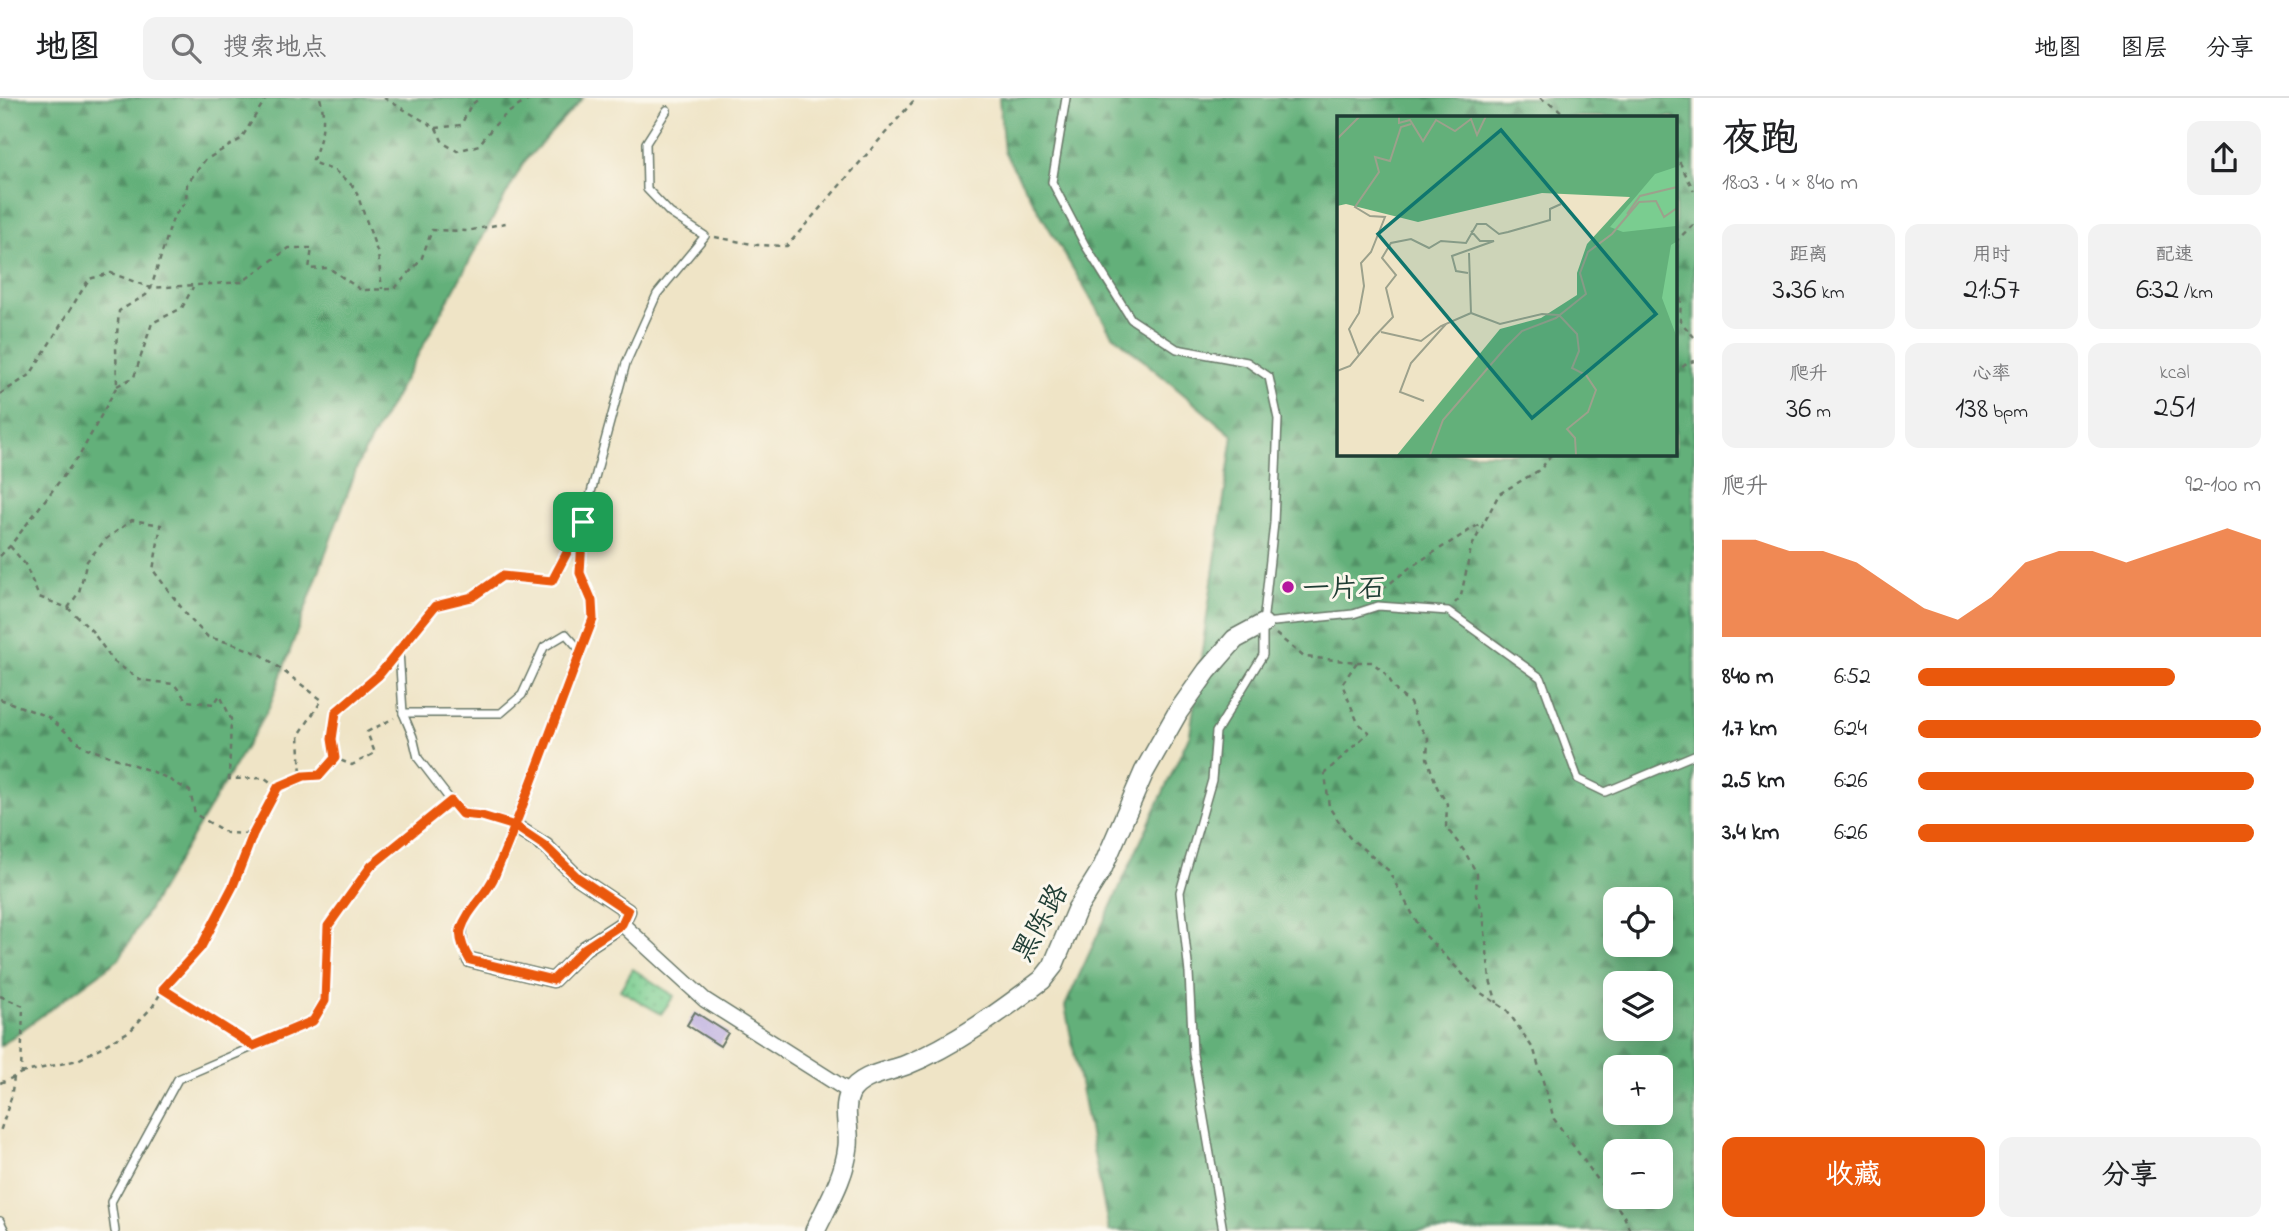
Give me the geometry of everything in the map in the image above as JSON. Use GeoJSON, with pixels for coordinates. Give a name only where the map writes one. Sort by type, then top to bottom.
{"type":"FeatureCollection","features":[{"type":"Feature","properties":{"kind":"street","name":"黑陈路"},"geometry":{"type":"LineString","coordinates":[[850,1092],[865,1079],[906,1065],[947,1046],[1042,980],[1053,967],[1077,909],[1102,869],[1144,772],[1178,712],[1234,639],[1263,624]]}},
{"type":"Feature","properties":{"kind":"street"},"geometry":{"type":"LineString","coordinates":[[470,960],[553,980],[585,948],[622,924],[628,911],[577,877],[545,846],[515,826]]}},
{"type":"Feature","properties":{"kind":"street"},"geometry":{"type":"LineString","coordinates":[[622,924],[705,1000],[850,1092],[847,1102],[849,1146],[840,1178],[815,1231]]}},
{"type":"Feature","properties":{"kind":"lane"},"geometry":{"type":"LineString","coordinates":[[1066,98],[1052,182],[1085,245],[1131,319],[1177,349],[1247,362],[1269,377],[1278,419],[1274,523],[1263,624],[1263,656],[1216,732],[1212,780],[1180,892],[1189,973],[1193,1054],[1223,1231]]}},
{"type":"Feature","properties":{"kind":"lane"},"geometry":{"type":"LineString","coordinates":[[470,960],[460,932],[469,913],[494,880],[593,619],[592,601],[580,573],[583,522],[626,363],[657,295],[705,236],[670,213],[646,189],[646,144],[667,110]]}},
{"type":"Feature","properties":{"kind":"lane"},"geometry":{"type":"LineString","coordinates":[[114,1231],[111,1202],[178,1079],[313,1021],[325,1001],[328,926],[371,866],[451,801],[418,758],[403,713],[399,651],[435,606],[472,597],[502,576],[552,581],[583,522]]}},
{"type":"Feature","properties":{"kind":"lane"},"geometry":{"type":"LineString","coordinates":[[1263,624],[1353,614],[1378,606],[1448,611],[1541,678],[1578,779],[1605,792],[1694,755]]}},
{"type":"Feature","properties":{"kind":"lane"},"geometry":{"type":"LineString","coordinates":[[403,713],[500,713],[522,695],[544,647],[566,634],[581,651]]}},
{"type":"Feature","properties":{"kind":"lane"},"geometry":{"type":"LineString","coordinates":[[0,1221],[5,1231]]}},
{"type":"Feature","properties":{"kind":"path"},"geometry":{"type":"LineString","coordinates":[[0,556],[81,453],[117,386],[119,312],[146,295],[151,288],[173,218],[186,201],[187,184],[205,160],[241,139],[265,98]]}},
{"type":"Feature","properties":{"kind":"path"},"geometry":{"type":"LineString","coordinates":[[320,98],[325,113],[321,140],[312,162],[335,171],[355,188],[378,254],[382,289]]}},
{"type":"Feature","properties":{"kind":"path"},"geometry":{"type":"LineString","coordinates":[[384,98],[436,128],[443,143],[457,150],[479,145],[496,121],[533,98]]}},
{"type":"Feature","properties":{"kind":"path"},"geometry":{"type":"LineString","coordinates":[[436,128],[461,125],[471,105],[480,98]]}},
{"type":"Feature","properties":{"kind":"path"},"geometry":{"type":"LineString","coordinates":[[705,236],[787,246],[916,98]]}},
{"type":"Feature","properties":{"kind":"path"},"geometry":{"type":"LineString","coordinates":[[1540,98],[1566,116]]}},
{"type":"Feature","properties":{"kind":"path"},"geometry":{"type":"LineString","coordinates":[[1676,155],[1694,191]]}},
{"type":"Feature","properties":{"kind":"path"},"geometry":{"type":"LineString","coordinates":[[0,394],[30,375],[89,279],[111,273],[151,288],[242,282],[289,248],[312,248],[309,269],[329,268],[361,290],[394,289],[421,260],[432,230],[467,231],[506,223]]}},
{"type":"Feature","properties":{"kind":"path"},"geometry":{"type":"LineString","coordinates":[[1676,241],[1694,224]]}},
{"type":"Feature","properties":{"kind":"path"},"geometry":{"type":"LineString","coordinates":[[117,386],[134,377],[152,323],[182,308],[194,286]]}},
{"type":"Feature","properties":{"kind":"path"},"geometry":{"type":"LineString","coordinates":[[1676,294],[1681,293],[1680,321],[1694,337]]}},
{"type":"Feature","properties":{"kind":"path"},"geometry":{"type":"LineString","coordinates":[[1676,373],[1687,363],[1694,361]]}},
{"type":"Feature","properties":{"kind":"path"},"geometry":{"type":"LineString","coordinates":[[1448,611],[1461,596],[1471,548],[1499,494],[1541,469],[1551,455]]}},
{"type":"Feature","properties":{"kind":"path"},"geometry":{"type":"LineString","coordinates":[[68,608],[79,592],[87,561],[106,539],[132,520],[161,525],[153,570],[190,620],[208,637],[262,655],[322,700],[299,736],[301,777]]}},
{"type":"Feature","properties":{"kind":"path"},"geometry":{"type":"LineString","coordinates":[[1353,614],[1412,566],[1483,523]]}},
{"type":"Feature","properties":{"kind":"path"},"geometry":{"type":"LineString","coordinates":[[10,546],[25,564],[39,597],[68,608],[92,631],[113,661],[140,680],[174,684],[187,701],[214,704],[220,695],[231,719],[229,779],[265,778],[278,787]]}},
{"type":"Feature","properties":{"kind":"path"},"geometry":{"type":"LineString","coordinates":[[1263,624],[1304,657],[1372,662],[1386,674],[1397,692],[1410,703],[1417,723],[1428,738],[1427,758],[1437,787],[1447,804],[1446,827],[1477,874],[1476,895],[1483,912],[1490,980],[1497,1003]]}},
{"type":"Feature","properties":{"kind":"path"},"geometry":{"type":"LineString","coordinates":[[335,758],[332,739],[336,712],[379,675],[399,651]]}},
{"type":"Feature","properties":{"kind":"path"},"geometry":{"type":"LineString","coordinates":[[1357,662],[1342,684],[1357,723],[1368,732],[1325,773],[1329,807],[1349,836],[1388,870],[1423,933],[1481,993],[1507,1010],[1534,1050],[1554,1119],[1624,1216],[1630,1231]]}},
{"type":"Feature","properties":{"kind":"path"},"geometry":{"type":"LineString","coordinates":[[0,699],[48,717],[84,747],[159,774],[190,791],[195,814],[227,833],[253,834]]}},
{"type":"Feature","properties":{"kind":"path"},"geometry":{"type":"LineString","coordinates":[[335,758],[352,765],[375,753],[367,732],[403,713]]}},
{"type":"Feature","properties":{"kind":"path"},"geometry":{"type":"LineString","coordinates":[[0,1083],[21,1073],[78,1060],[130,1031],[201,947],[233,886],[253,834],[278,787],[301,777],[320,775],[335,758]]}},
{"type":"Feature","properties":{"kind":"path"},"geometry":{"type":"LineString","coordinates":[[451,801],[462,814],[482,816],[515,826]]}},
{"type":"Feature","properties":{"kind":"path"},"geometry":{"type":"LineString","coordinates":[[163,989],[253,1046]]}},
{"type":"Feature","properties":{"kind":"path"},"geometry":{"type":"LineString","coordinates":[[0,996],[23,1006],[21,1073]]}},
{"type":"Feature","properties":{"kind":"path"},"geometry":{"type":"LineString","coordinates":[[0,1132],[11,1098],[13,1077]]}},
{"type":"Feature","properties":{"kind":"green space"},"geometry":{"type":"Polygon","coordinates":[[[0,98],[583,98],[524,162],[359,462],[269,708],[119,959],[0,1046],[0,98]]]}},
{"type":"Feature","properties":{"kind":"green space"},"geometry":{"type":"Polygon","coordinates":[[[999,98],[1694,98],[1694,1231],[1109,1231],[1065,1006],[1190,734],[1233,436],[1111,333],[1004,152],[999,98]]]}},
{"type":"Feature","properties":{"kind":"green space"},"geometry":{"type":"Polygon","coordinates":[[[633,969],[674,996],[661,1014],[620,990],[633,969]]]}},
{"type":"Feature","properties":{"kind":"building"},"geometry":{"type":"Polygon","coordinates":[[[695,1012],[728,1033],[720,1046],[687,1025],[695,1012]]]}},
{"type":"Feature","properties":{"kind":"place","name":"一片石"},"geometry":{"type":"Point","coordinates":[1288,587]}},
{"type":"Feature","properties":{"kind":"route"},"geometry":{"type":"LineString","coordinates":[[583,522],[552,581],[502,576],[472,597],[435,606],[379,675],[336,712],[332,739],[335,758],[320,775],[304,776],[278,787],[253,834],[233,886],[201,947],[163,989],[253,1046],[313,1021],[325,1001],[328,926],[371,866],[451,801],[462,814],[482,816],[515,826],[545,846],[577,877],[628,911],[622,924],[585,948],[553,980],[470,960],[460,932],[469,913],[494,880],[515,826],[593,619],[592,601],[580,573],[583,522]]}}]}
